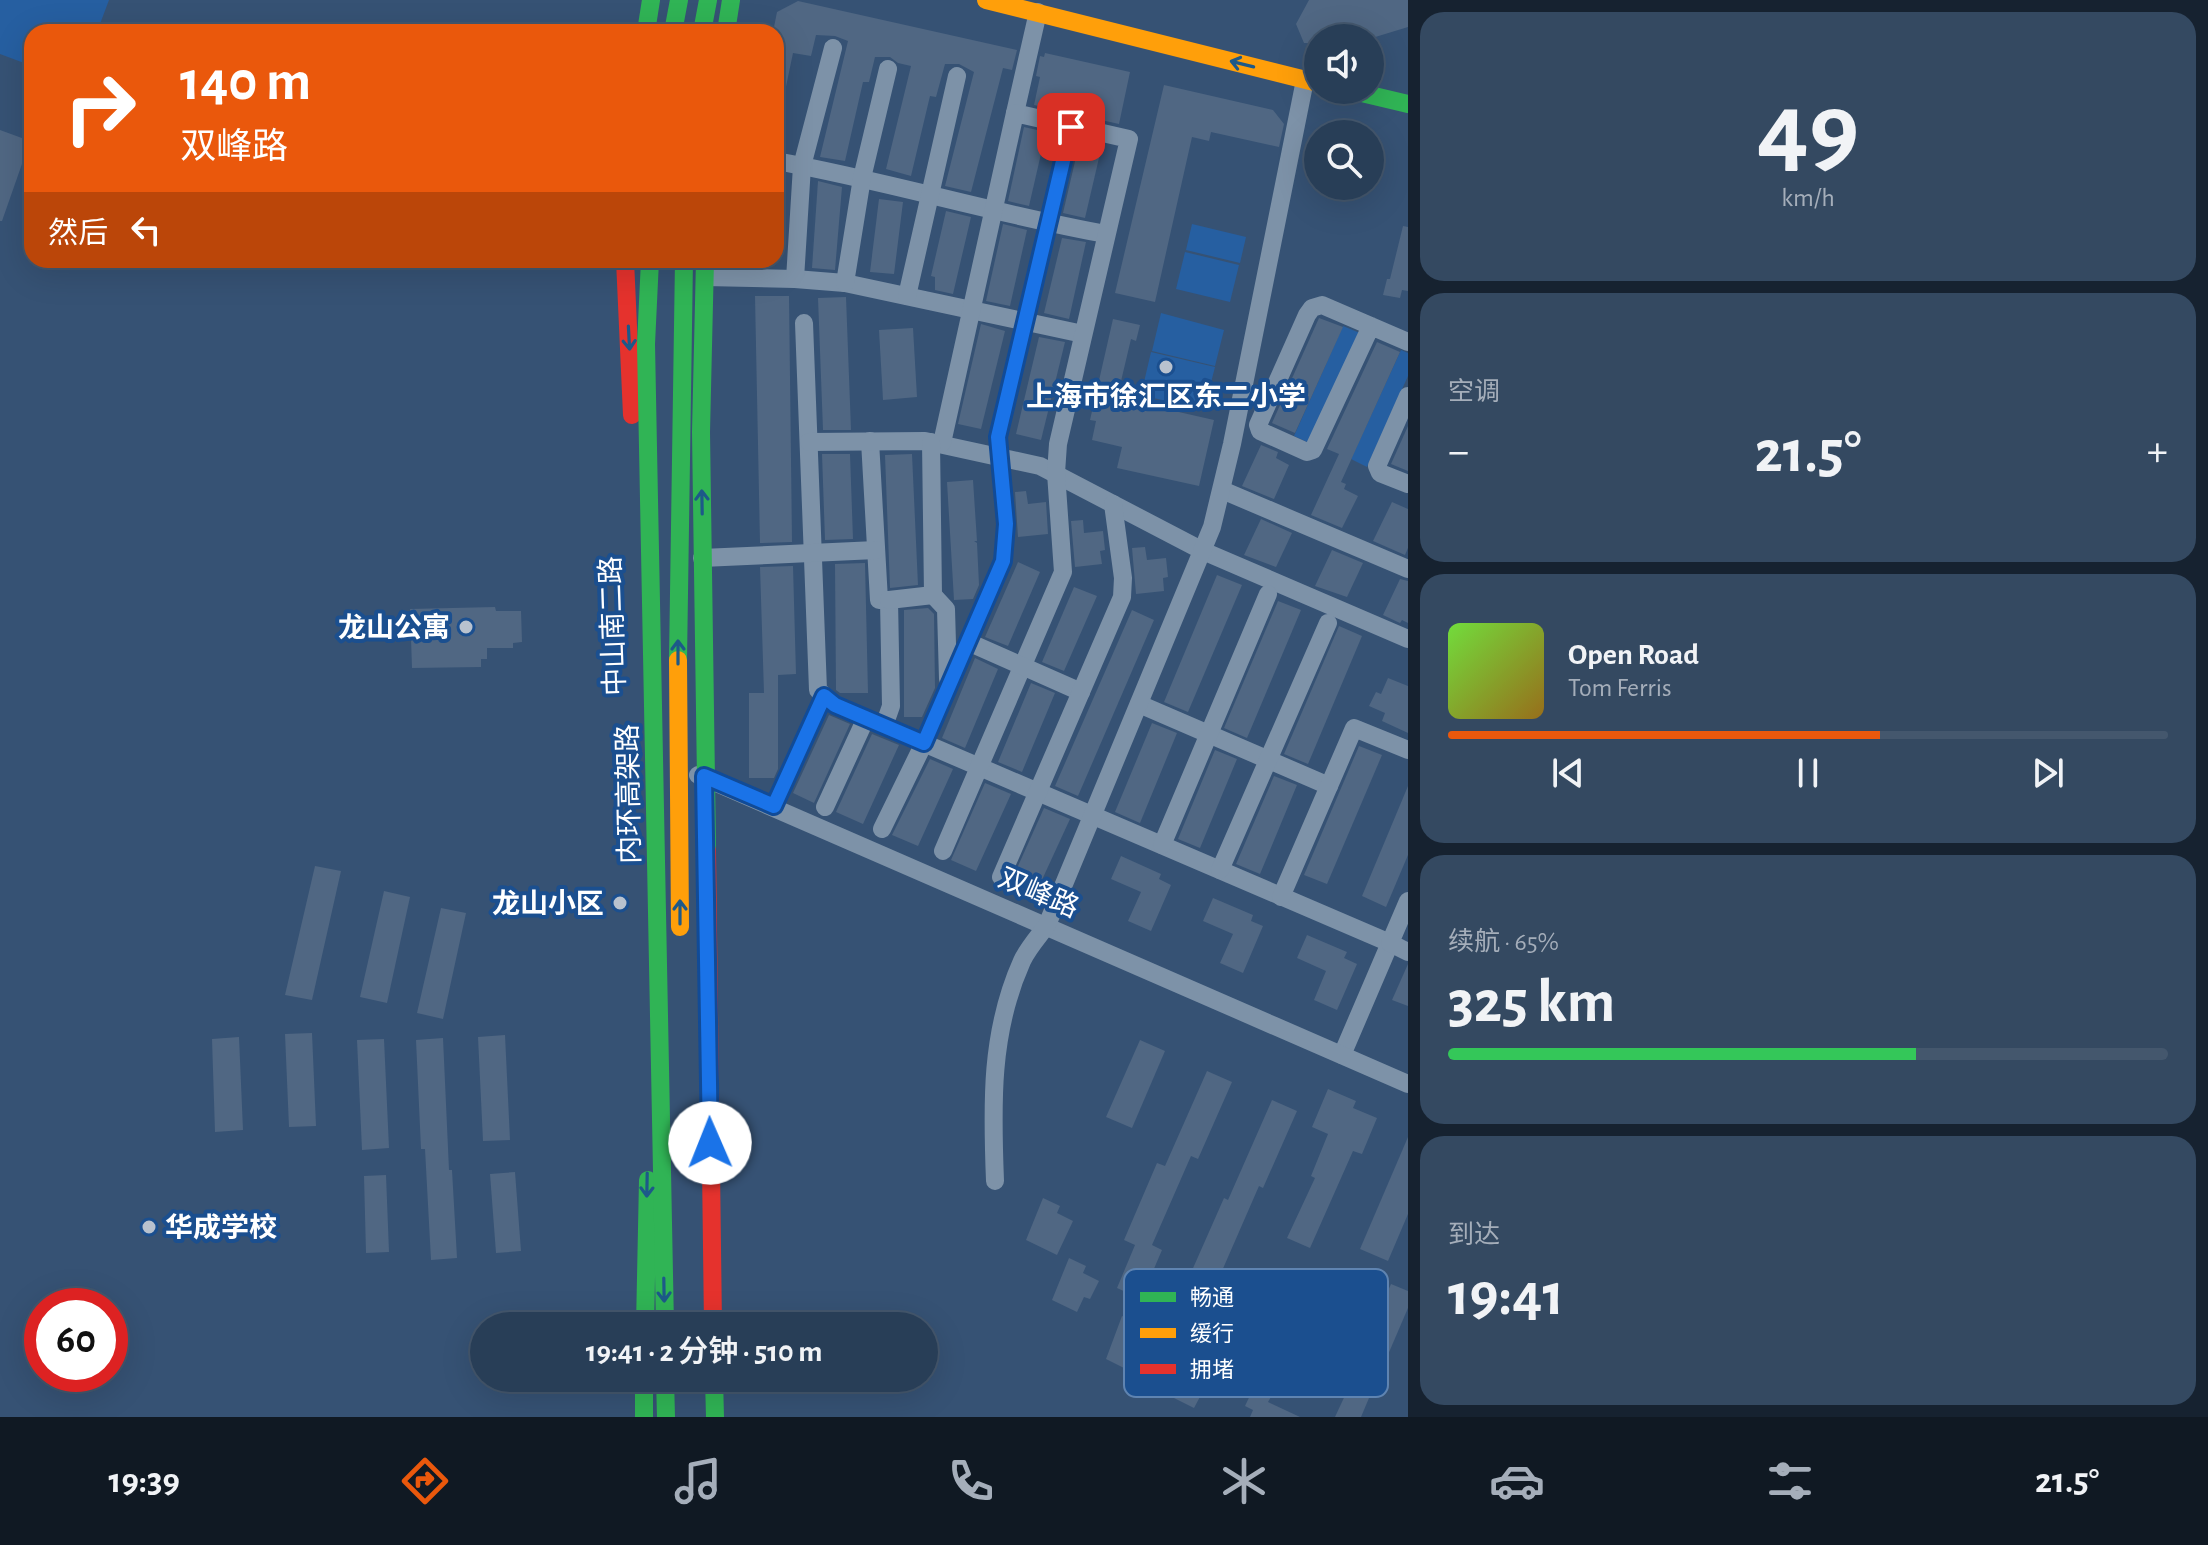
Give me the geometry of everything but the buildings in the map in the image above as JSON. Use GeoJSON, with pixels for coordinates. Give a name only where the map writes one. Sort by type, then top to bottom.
{"type":"FeatureCollection","features":[{"type":"Feature","properties":{"kind":"main road"},"geometry":{"type":"LineString","coordinates":[[647,24],[651,0]]}},
{"type":"Feature","properties":{"kind":"main road"},"geometry":{"type":"LineString","coordinates":[[674,24],[679,0]]}},
{"type":"Feature","properties":{"kind":"main road"},"geometry":{"type":"LineString","coordinates":[[704,24],[708,0]]}},
{"type":"Feature","properties":{"kind":"main road"},"geometry":{"type":"LineString","coordinates":[[727,24],[731,0]]}},
{"type":"Feature","properties":{"kind":"main road"},"geometry":{"type":"LineString","coordinates":[[986,0],[1304,79]]}},
{"type":"Feature","properties":{"kind":"main road"},"geometry":{"type":"LineString","coordinates":[[1384,98],[1408,104]]}},
{"type":"Feature","properties":{"kind":"main road","name":"中山南二路"},"geometry":{"type":"LineString","coordinates":[[625,268],[640,576],[643,827],[651,982],[645,1312]]}},
{"type":"Feature","properties":{"kind":"main road","name":"内环高架路"},"geometry":{"type":"LineString","coordinates":[[650,268],[646,359],[665,1312]]}},
{"type":"Feature","properties":{"kind":"main road","name":"内环高架路"},"geometry":{"type":"LineString","coordinates":[[680,952],[678,638],[684,268]]}},
{"type":"Feature","properties":{"kind":"main road"},"geometry":{"type":"LineString","coordinates":[[705,268],[701,432],[713,1312]]}},
{"type":"Feature","properties":{"kind":"main road"},"geometry":{"type":"LineString","coordinates":[[644,1392],[644,1417]]}},
{"type":"Feature","properties":{"kind":"main road"},"geometry":{"type":"LineString","coordinates":[[665,1392],[666,1417]]}},
{"type":"Feature","properties":{"kind":"main road"},"geometry":{"type":"LineString","coordinates":[[714,1392],[715,1417]]}},
{"type":"Feature","properties":{"kind":"street"},"geometry":{"type":"LineString","coordinates":[[948,687],[940,602],[936,442],[970,310],[1038,12]]}},
{"type":"Feature","properties":{"kind":"street"},"geometry":{"type":"LineString","coordinates":[[795,279],[802,166],[833,48]]}},
{"type":"Feature","properties":{"kind":"street"},"geometry":{"type":"LineString","coordinates":[[845,283],[862,178],[888,69]]}},
{"type":"Feature","properties":{"kind":"street"},"geometry":{"type":"LineString","coordinates":[[907,296],[957,76]]}},
{"type":"Feature","properties":{"kind":"street"},"geometry":{"type":"LineString","coordinates":[[995,1181],[992,1089],[997,1047],[1007,1005],[1023,959],[1047,925],[1203,551],[1222,490],[1306,104]]}},
{"type":"Feature","properties":{"kind":"street"},"geometry":{"type":"LineString","coordinates":[[943,851],[1063,572],[1056,473],[1060,429],[1129,139],[1015,113]]}},
{"type":"Feature","properties":{"kind":"street"},"geometry":{"type":"LineString","coordinates":[[882,829],[924,743],[1003,561],[1006,524],[998,437],[1071,127]]}},
{"type":"Feature","properties":{"kind":"street"},"geometry":{"type":"LineString","coordinates":[[784,163],[862,178],[992,212],[1106,234]]}},
{"type":"Feature","properties":{"kind":"street"},"geometry":{"type":"LineString","coordinates":[[705,268],[845,283],[1083,334]]}},
{"type":"Feature","properties":{"kind":"street"},"geometry":{"type":"LineString","coordinates":[[1371,326],[1313,450],[1307,452],[1260,431],[1258,425],[1312,308],[1322,305],[1371,326],[1408,342]]}},
{"type":"Feature","properties":{"kind":"street"},"geometry":{"type":"LineString","coordinates":[[804,323],[818,690],[835,705],[1408,952]]}},
{"type":"Feature","properties":{"kind":"street"},"geometry":{"type":"LineString","coordinates":[[1408,396],[1377,466],[1380,473],[1408,484]]}},
{"type":"Feature","properties":{"kind":"street"},"geometry":{"type":"LineString","coordinates":[[870,441],[879,600],[983,607]]}},
{"type":"Feature","properties":{"kind":"street"},"geometry":{"type":"LineString","coordinates":[[809,442],[936,442],[1040,466],[1203,551],[1408,639]]}},
{"type":"Feature","properties":{"kind":"street"},"geometry":{"type":"LineString","coordinates":[[1222,490],[1408,569]]}},
{"type":"Feature","properties":{"kind":"street"},"geometry":{"type":"LineString","coordinates":[[1001,877],[1122,597],[1123,578],[1113,504]]}},
{"type":"Feature","properties":{"kind":"street"},"geometry":{"type":"LineString","coordinates":[[702,558],[876,550]]}},
{"type":"Feature","properties":{"kind":"street"},"geometry":{"type":"LineString","coordinates":[[1162,845],[1268,594]]}},
{"type":"Feature","properties":{"kind":"street"},"geometry":{"type":"LineString","coordinates":[[825,807],[875,722],[891,706],[889,600]]}},
{"type":"Feature","properties":{"kind":"street"},"geometry":{"type":"LineString","coordinates":[[1220,870],[1328,623]]}},
{"type":"Feature","properties":{"kind":"street"},"geometry":{"type":"LineString","coordinates":[[968,642],[1081,692]]}},
{"type":"Feature","properties":{"kind":"street"},"geometry":{"type":"LineString","coordinates":[[774,806],[824,696]]}},
{"type":"Feature","properties":{"kind":"street"},"geometry":{"type":"LineString","coordinates":[[1139,704],[1329,786]]}},
{"type":"Feature","properties":{"kind":"street"},"geometry":{"type":"LineString","coordinates":[[1281,897],[1354,728],[1408,750]]}},
{"type":"Feature","properties":{"kind":"street","name":"双峰路"},"geometry":{"type":"LineString","coordinates":[[644,768],[704,776],[1408,1084]]}},
{"type":"Feature","properties":{"kind":"street"},"geometry":{"type":"LineString","coordinates":[[1342,1055],[1408,901]]}},
{"type":"Feature","properties":{"kind":"shaded area"},"geometry":{"type":"Polygon","coordinates":[[[0,0],[109,0],[100,24],[24,24],[24,63],[0,54],[0,0]]]}},
{"type":"Feature","properties":{"kind":"shaded area"},"geometry":{"type":"Polygon","coordinates":[[[1192,224],[1246,237],[1240,263],[1186,250],[1192,224]]]}},
{"type":"Feature","properties":{"kind":"shaded area"},"geometry":{"type":"Polygon","coordinates":[[[1185,252],[1239,265],[1230,302],[1176,289],[1185,252]]]}},
{"type":"Feature","properties":{"kind":"shaded area"},"geometry":{"type":"Polygon","coordinates":[[[1161,313],[1224,330],[1215,366],[1152,351],[1161,313]]]}},
{"type":"Feature","properties":{"kind":"shaded area"},"geometry":{"type":"Polygon","coordinates":[[[1343,326],[1360,333],[1309,443],[1294,436],[1343,326]]]}},
{"type":"Feature","properties":{"kind":"shaded area"},"geometry":{"type":"Polygon","coordinates":[[[1401,350],[1408,353],[1408,376],[1367,467],[1351,459],[1401,350]]]}},
{"type":"Feature","properties":{"kind":"shaded area"},"geometry":{"type":"Polygon","coordinates":[[[1151,352],[1215,367],[1204,410],[1141,395],[1151,352]]]}},
{"type":"Feature","properties":{"kind":"traffic: fast"},"geometry":{"type":"LineString","coordinates":[[647,24],[651,0]]}},
{"type":"Feature","properties":{"kind":"traffic: fast"},"geometry":{"type":"LineString","coordinates":[[674,24],[679,0]]}},
{"type":"Feature","properties":{"kind":"traffic: fast"},"geometry":{"type":"LineString","coordinates":[[704,24],[708,0]]}},
{"type":"Feature","properties":{"kind":"traffic: fast"},"geometry":{"type":"LineString","coordinates":[[727,24],[731,0]]}},
{"type":"Feature","properties":{"kind":"traffic: fast"},"geometry":{"type":"LineString","coordinates":[[1384,98],[1408,104]]}},
{"type":"Feature","properties":{"kind":"traffic: fast"},"geometry":{"type":"LineString","coordinates":[[650,268],[646,344],[665,1312]]}},
{"type":"Feature","properties":{"kind":"traffic: fast"},"geometry":{"type":"LineString","coordinates":[[678,660],[684,268]]}},
{"type":"Feature","properties":{"kind":"traffic: fast"},"geometry":{"type":"LineString","coordinates":[[705,268],[701,432],[707,850]]}},
{"type":"Feature","properties":{"kind":"traffic: fast"},"geometry":{"type":"LineString","coordinates":[[645,1312],[648,1180]]}},
{"type":"Feature","properties":{"kind":"traffic: fast"},"geometry":{"type":"LineString","coordinates":[[644,1392],[644,1417]]}},
{"type":"Feature","properties":{"kind":"traffic: fast"},"geometry":{"type":"LineString","coordinates":[[665,1392],[666,1417]]}},
{"type":"Feature","properties":{"kind":"traffic: fast"},"geometry":{"type":"LineString","coordinates":[[714,1392],[715,1417]]}},
{"type":"Feature","properties":{"kind":"traffic: slow"},"geometry":{"type":"LineString","coordinates":[[986,0],[1304,80]]}},
{"type":"Feature","properties":{"kind":"traffic: slow"},"geometry":{"type":"LineString","coordinates":[[678,660],[680,927]]}},
{"type":"Feature","properties":{"kind":"traffic: jam"},"geometry":{"type":"LineString","coordinates":[[625,268],[632,415]]}},
{"type":"Feature","properties":{"kind":"traffic: jam"},"geometry":{"type":"LineString","coordinates":[[707,850],[713,1312]]}},
{"type":"Feature","properties":{"kind":"place","name":"上海市徐汇区东二小学"},"geometry":{"type":"Point","coordinates":[1166,367]}},
{"type":"Feature","properties":{"kind":"place","name":"龙山公寓"},"geometry":{"type":"Point","coordinates":[466,627]}},
{"type":"Feature","properties":{"kind":"place","name":"龙山小区"},"geometry":{"type":"Point","coordinates":[620,903]}},
{"type":"Feature","properties":{"kind":"place","name":"华成学校"},"geometry":{"type":"Point","coordinates":[149,1227]}},
{"type":"Feature","properties":{"kind":"route"},"geometry":{"type":"LineString","coordinates":[[710,1143],[704,776],[774,806],[824,696],[835,705],[924,743],[1003,561],[1006,524],[998,437],[1071,127]]}}]}
